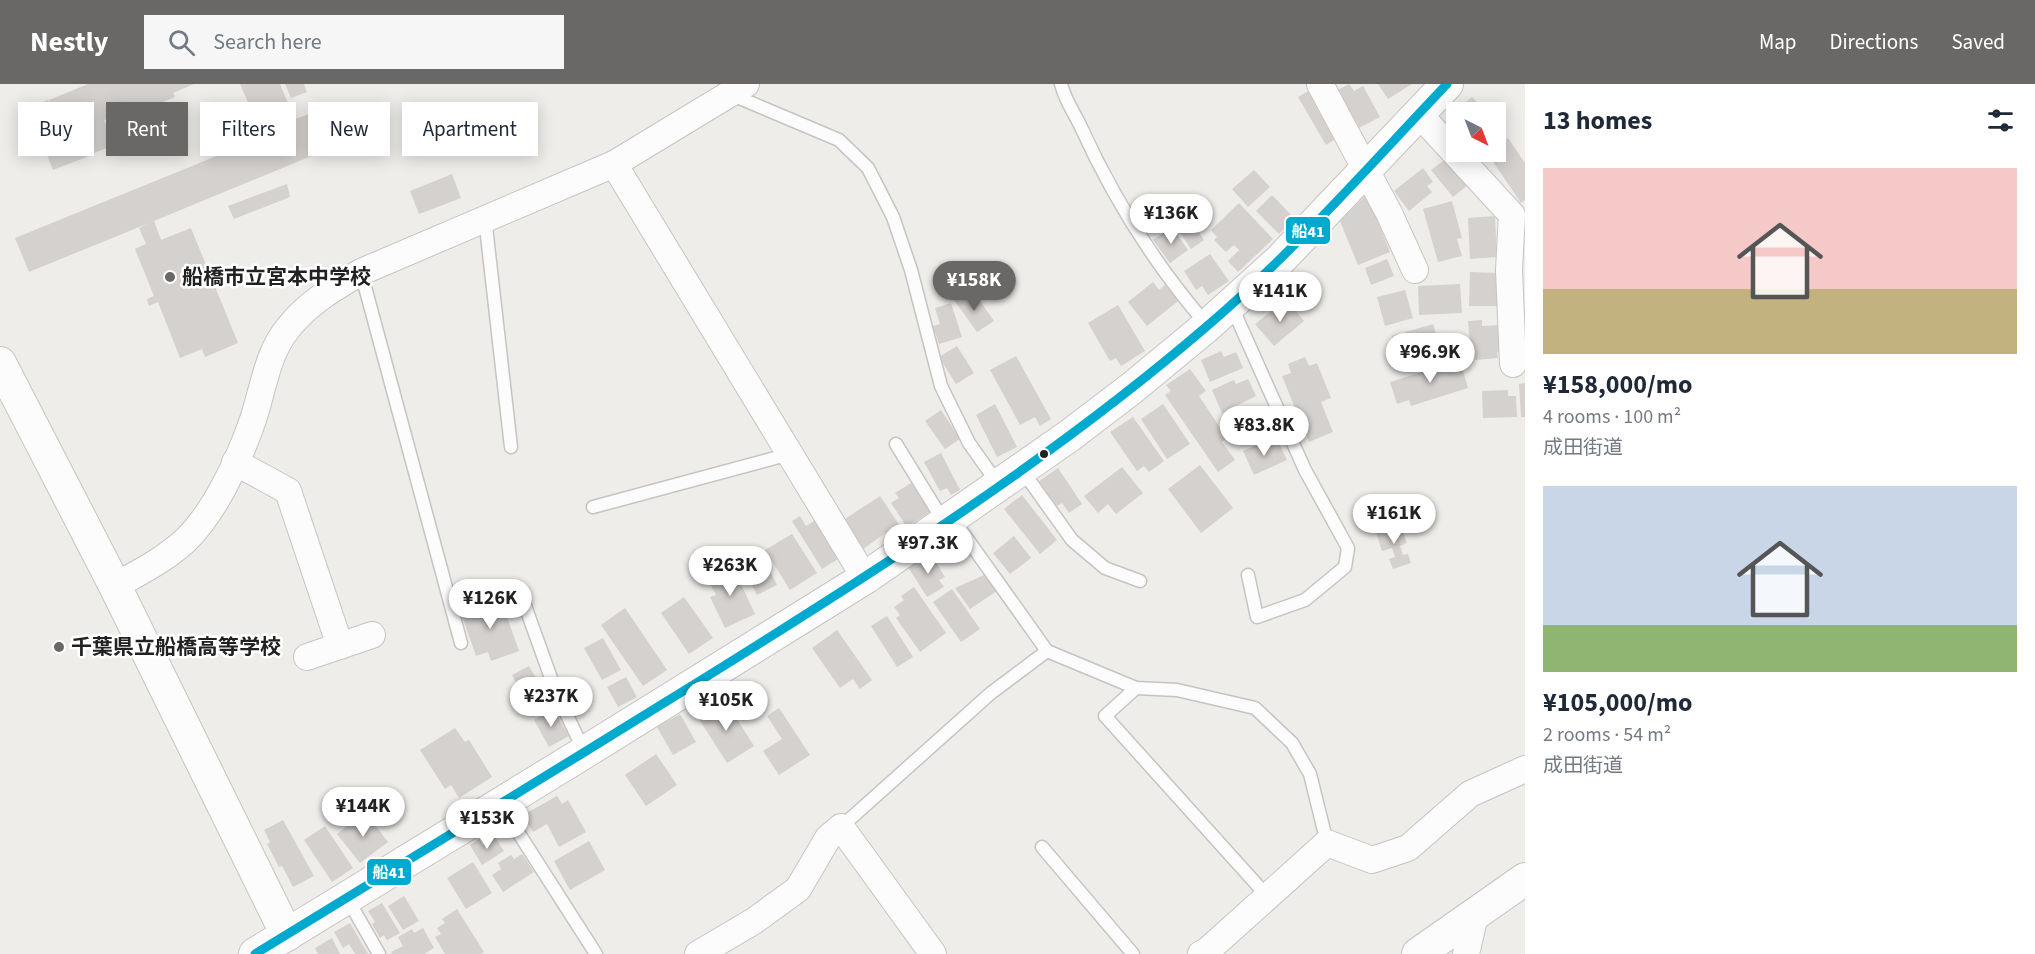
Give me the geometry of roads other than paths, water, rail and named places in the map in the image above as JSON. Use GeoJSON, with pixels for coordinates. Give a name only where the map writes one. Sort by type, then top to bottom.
{"type":"FeatureCollection","features":[{"type":"Feature","properties":{"kind":"street"},"geometry":{"type":"LineString","coordinates":[[1320,84],[1389,213],[1415,270]]}},
{"type":"Feature","properties":{"kind":"street"},"geometry":{"type":"LineString","coordinates":[[255,954],[865,578],[1123,395],[1232,306],[1280,260],[1447,84]]}},
{"type":"Feature","properties":{"kind":"street"},"geometry":{"type":"LineString","coordinates":[[115,586],[167,557],[209,512],[250,428],[262,384],[277,344],[289,326],[327,292],[361,272],[614,165],[731,87]]}},
{"type":"Feature","properties":{"kind":"street"},"geometry":{"type":"LineString","coordinates":[[1419,114],[1512,215],[1509,270],[1513,364]]}},
{"type":"Feature","properties":{"kind":"street"},"geometry":{"type":"LineString","coordinates":[[614,165],[865,578]]}},
{"type":"Feature","properties":{"kind":"street"},"geometry":{"type":"LineString","coordinates":[[0,363],[115,586],[287,936]]}},
{"type":"Feature","properties":{"kind":"street"},"geometry":{"type":"LineString","coordinates":[[235,462],[288,491],[340,646]]}},
{"type":"Feature","properties":{"kind":"street"},"geometry":{"type":"LineString","coordinates":[[307,657],[372,635]]}},
{"type":"Feature","properties":{"kind":"street"},"geometry":{"type":"LineString","coordinates":[[1206,953],[1327,843],[1372,860],[1408,848],[1470,794],[1525,770]]}},
{"type":"Feature","properties":{"kind":"street"},"geometry":{"type":"LineString","coordinates":[[698,954],[754,921],[798,889],[828,838],[842,827],[933,954]]}},
{"type":"Feature","properties":{"kind":"street"},"geometry":{"type":"LineString","coordinates":[[1418,954],[1525,879]]}},
{"type":"Feature","properties":{"kind":"street"},"geometry":{"type":"LineString","coordinates":[[1466,954],[1475,915]]}},
{"type":"Feature","properties":{"kind":"lane"},"geometry":{"type":"LineString","coordinates":[[1061,84],[1064,97],[1097,163],[1133,227],[1207,326]]}},
{"type":"Feature","properties":{"kind":"lane"},"geometry":{"type":"LineString","coordinates":[[731,87],[839,140],[868,168],[893,218],[911,270],[941,386],[969,443],[1010,477],[1072,540],[1105,568],[1140,581]]}},
{"type":"Feature","properties":{"kind":"lane"},"geometry":{"type":"LineString","coordinates":[[485,218],[511,447]]}},
{"type":"Feature","properties":{"kind":"lane"},"geometry":{"type":"LineString","coordinates":[[361,272],[461,643]]}},
{"type":"Feature","properties":{"kind":"lane"},"geometry":{"type":"LineString","coordinates":[[1232,306],[1305,470],[1348,548],[1345,567],[1305,600],[1257,617],[1248,576]]}},
{"type":"Feature","properties":{"kind":"lane"},"geometry":{"type":"LineString","coordinates":[[896,444],[949,520],[1047,651],[1136,688],[1177,690],[1255,708],[1292,743],[1310,774],[1327,843]]}},
{"type":"Feature","properties":{"kind":"lane"},"geometry":{"type":"LineString","coordinates":[[593,507],[790,454]]}},
{"type":"Feature","properties":{"kind":"lane"},"geometry":{"type":"LineString","coordinates":[[523,600],[556,692],[585,752]]}},
{"type":"Feature","properties":{"kind":"lane"},"geometry":{"type":"LineString","coordinates":[[842,827],[991,693],[1047,651]]}},
{"type":"Feature","properties":{"kind":"lane"},"geometry":{"type":"LineString","coordinates":[[1136,688],[1105,716],[1268,897]]}},
{"type":"Feature","properties":{"kind":"lane"},"geometry":{"type":"LineString","coordinates":[[500,804],[593,953]]}},
{"type":"Feature","properties":{"kind":"lane"},"geometry":{"type":"LineString","coordinates":[[1042,848],[1133,954]]}},
{"type":"Feature","properties":{"kind":"lane"},"geometry":{"type":"LineString","coordinates":[[347,898],[379,954]]}},
{"type":"Feature","properties":{"kind":"place","name":"船橋市立宮本中学校"},"geometry":{"type":"Point","coordinates":[170,277]}},
{"type":"Feature","properties":{"kind":"place","name":"千葉県立船橋高等学校"},"geometry":{"type":"Point","coordinates":[59,647]}}]}
